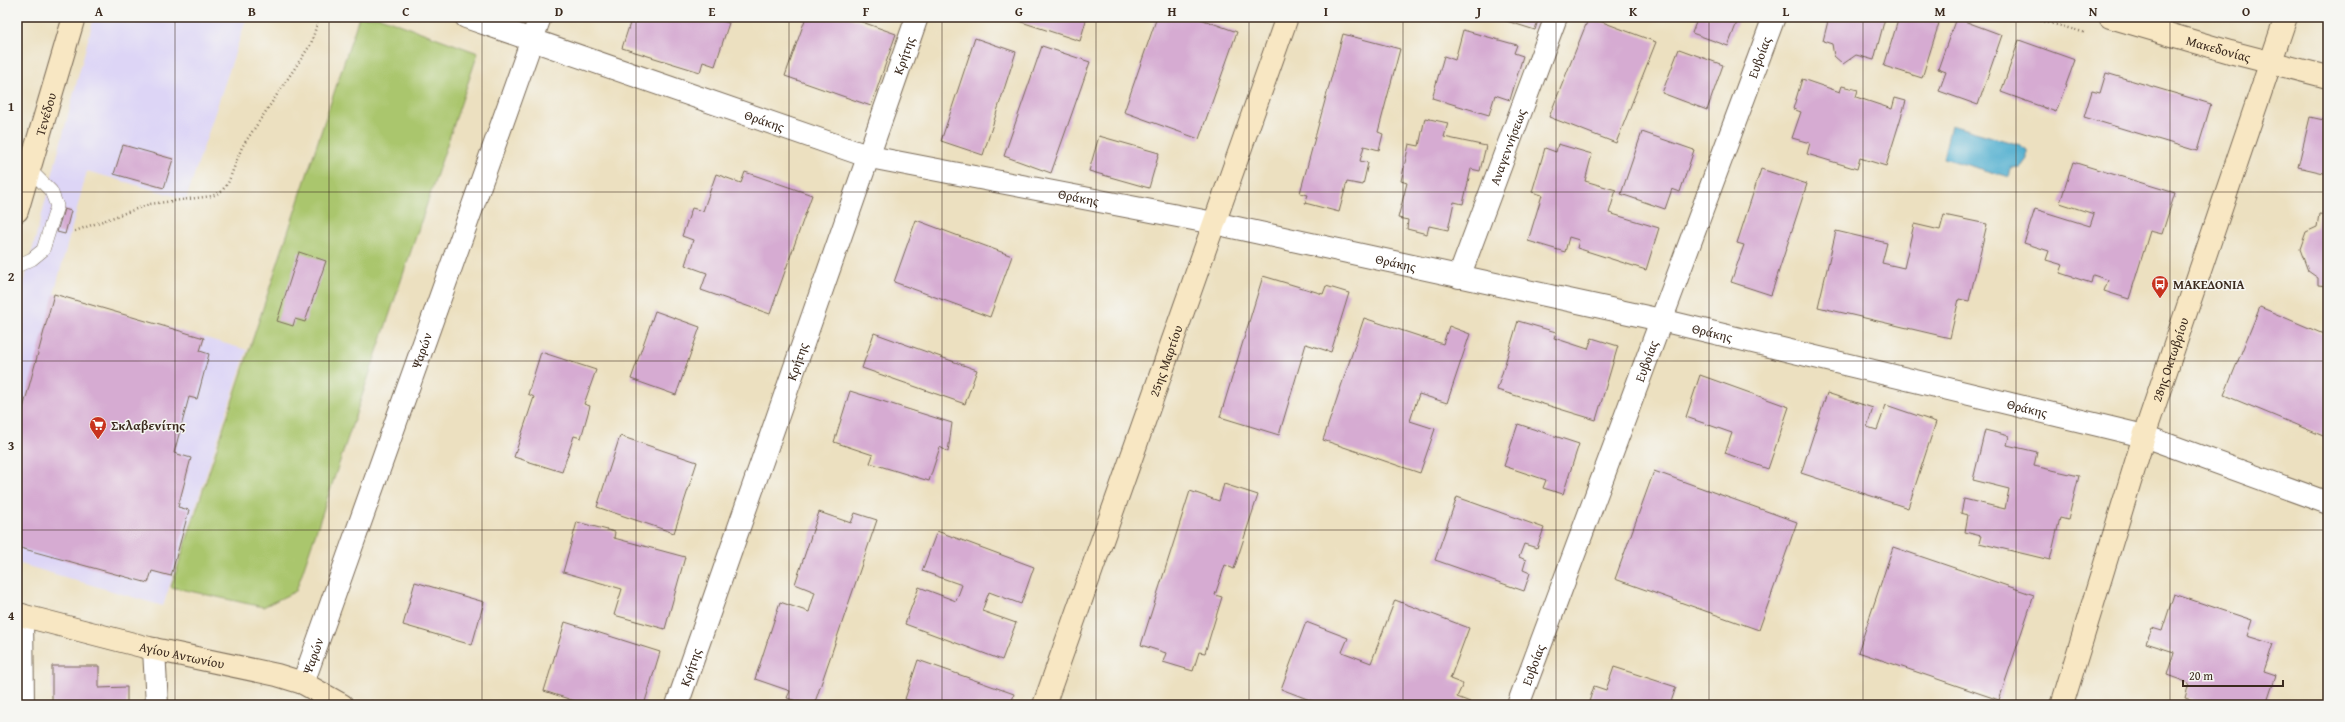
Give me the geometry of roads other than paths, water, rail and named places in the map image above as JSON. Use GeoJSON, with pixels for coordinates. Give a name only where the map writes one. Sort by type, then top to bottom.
{"type":"FeatureCollection","features":[{"type":"Feature","properties":{"kind":"street","name":"Τενέδου"},"geometry":{"type":"LineString","coordinates":[[17,211],[74,17]]}},
{"type":"Feature","properties":{"kind":"street","name":"Θράκης"},"geometry":{"type":"LineString","coordinates":[[466,17],[870,156],[1214,223],[1661,320],[2144,436],[2328,503]]}},
{"type":"Feature","properties":{"kind":"street","name":"Ψαρών"},"geometry":{"type":"LineString","coordinates":[[303,684],[540,17]]}},
{"type":"Feature","properties":{"kind":"street","name":"Κρήτης"},"geometry":{"type":"LineString","coordinates":[[677,705],[870,156],[917,17]]}},
{"type":"Feature","properties":{"kind":"street","name":"25ης Μαρτίου"},"geometry":{"type":"LineString","coordinates":[[1044,705],[1287,17]]}},
{"type":"Feature","properties":{"kind":"street","name":"Αναγεννήσεως"},"geometry":{"type":"LineString","coordinates":[[1459,277],[1556,17]]}},
{"type":"Feature","properties":{"kind":"street","name":"Ευβοίας"},"geometry":{"type":"LineString","coordinates":[[1518,705],[1774,17]]}},
{"type":"Feature","properties":{"kind":"street","name":"Μακεδονίας"},"geometry":{"type":"LineString","coordinates":[[2110,17],[2328,77]]}},
{"type":"Feature","properties":{"kind":"street","name":"28ης Οκτωβρίου"},"geometry":{"type":"LineString","coordinates":[[2062,705],[2144,436],[2286,17]]}},
{"type":"Feature","properties":{"kind":"street","name":"Αγίου Αντωνίου"},"geometry":{"type":"LineString","coordinates":[[19,614],[154,649],[276,675],[303,684],[342,705]]}},
{"type":"Feature","properties":{"kind":"street"},"geometry":{"type":"LineString","coordinates":[[19,614],[23,705]]}},
{"type":"Feature","properties":{"kind":"street"},"geometry":{"type":"LineString","coordinates":[[154,649],[157,705]]}},
{"type":"Feature","properties":{"kind":"lane"},"geometry":{"type":"LineString","coordinates":[[17,266],[40,254],[46,246],[57,206],[52,191],[30,169]]}},
{"type":"Feature","properties":{"kind":"water"},"geometry":{"type":"Polygon","coordinates":[[[1951,125],[2020,145],[2027,150],[2027,159],[2021,167],[2011,168],[2009,177],[1943,158],[1951,125]]]}},
{"type":"Feature","properties":{"kind":"place","name":"ΜΑΚΕΔΟΝΙΑ"},"geometry":{"type":"Point","coordinates":[2160,299]}},
{"type":"Feature","properties":{"kind":"place","name":"Σκλαβενίτης"},"geometry":{"type":"Point","coordinates":[98,440]}}]}
